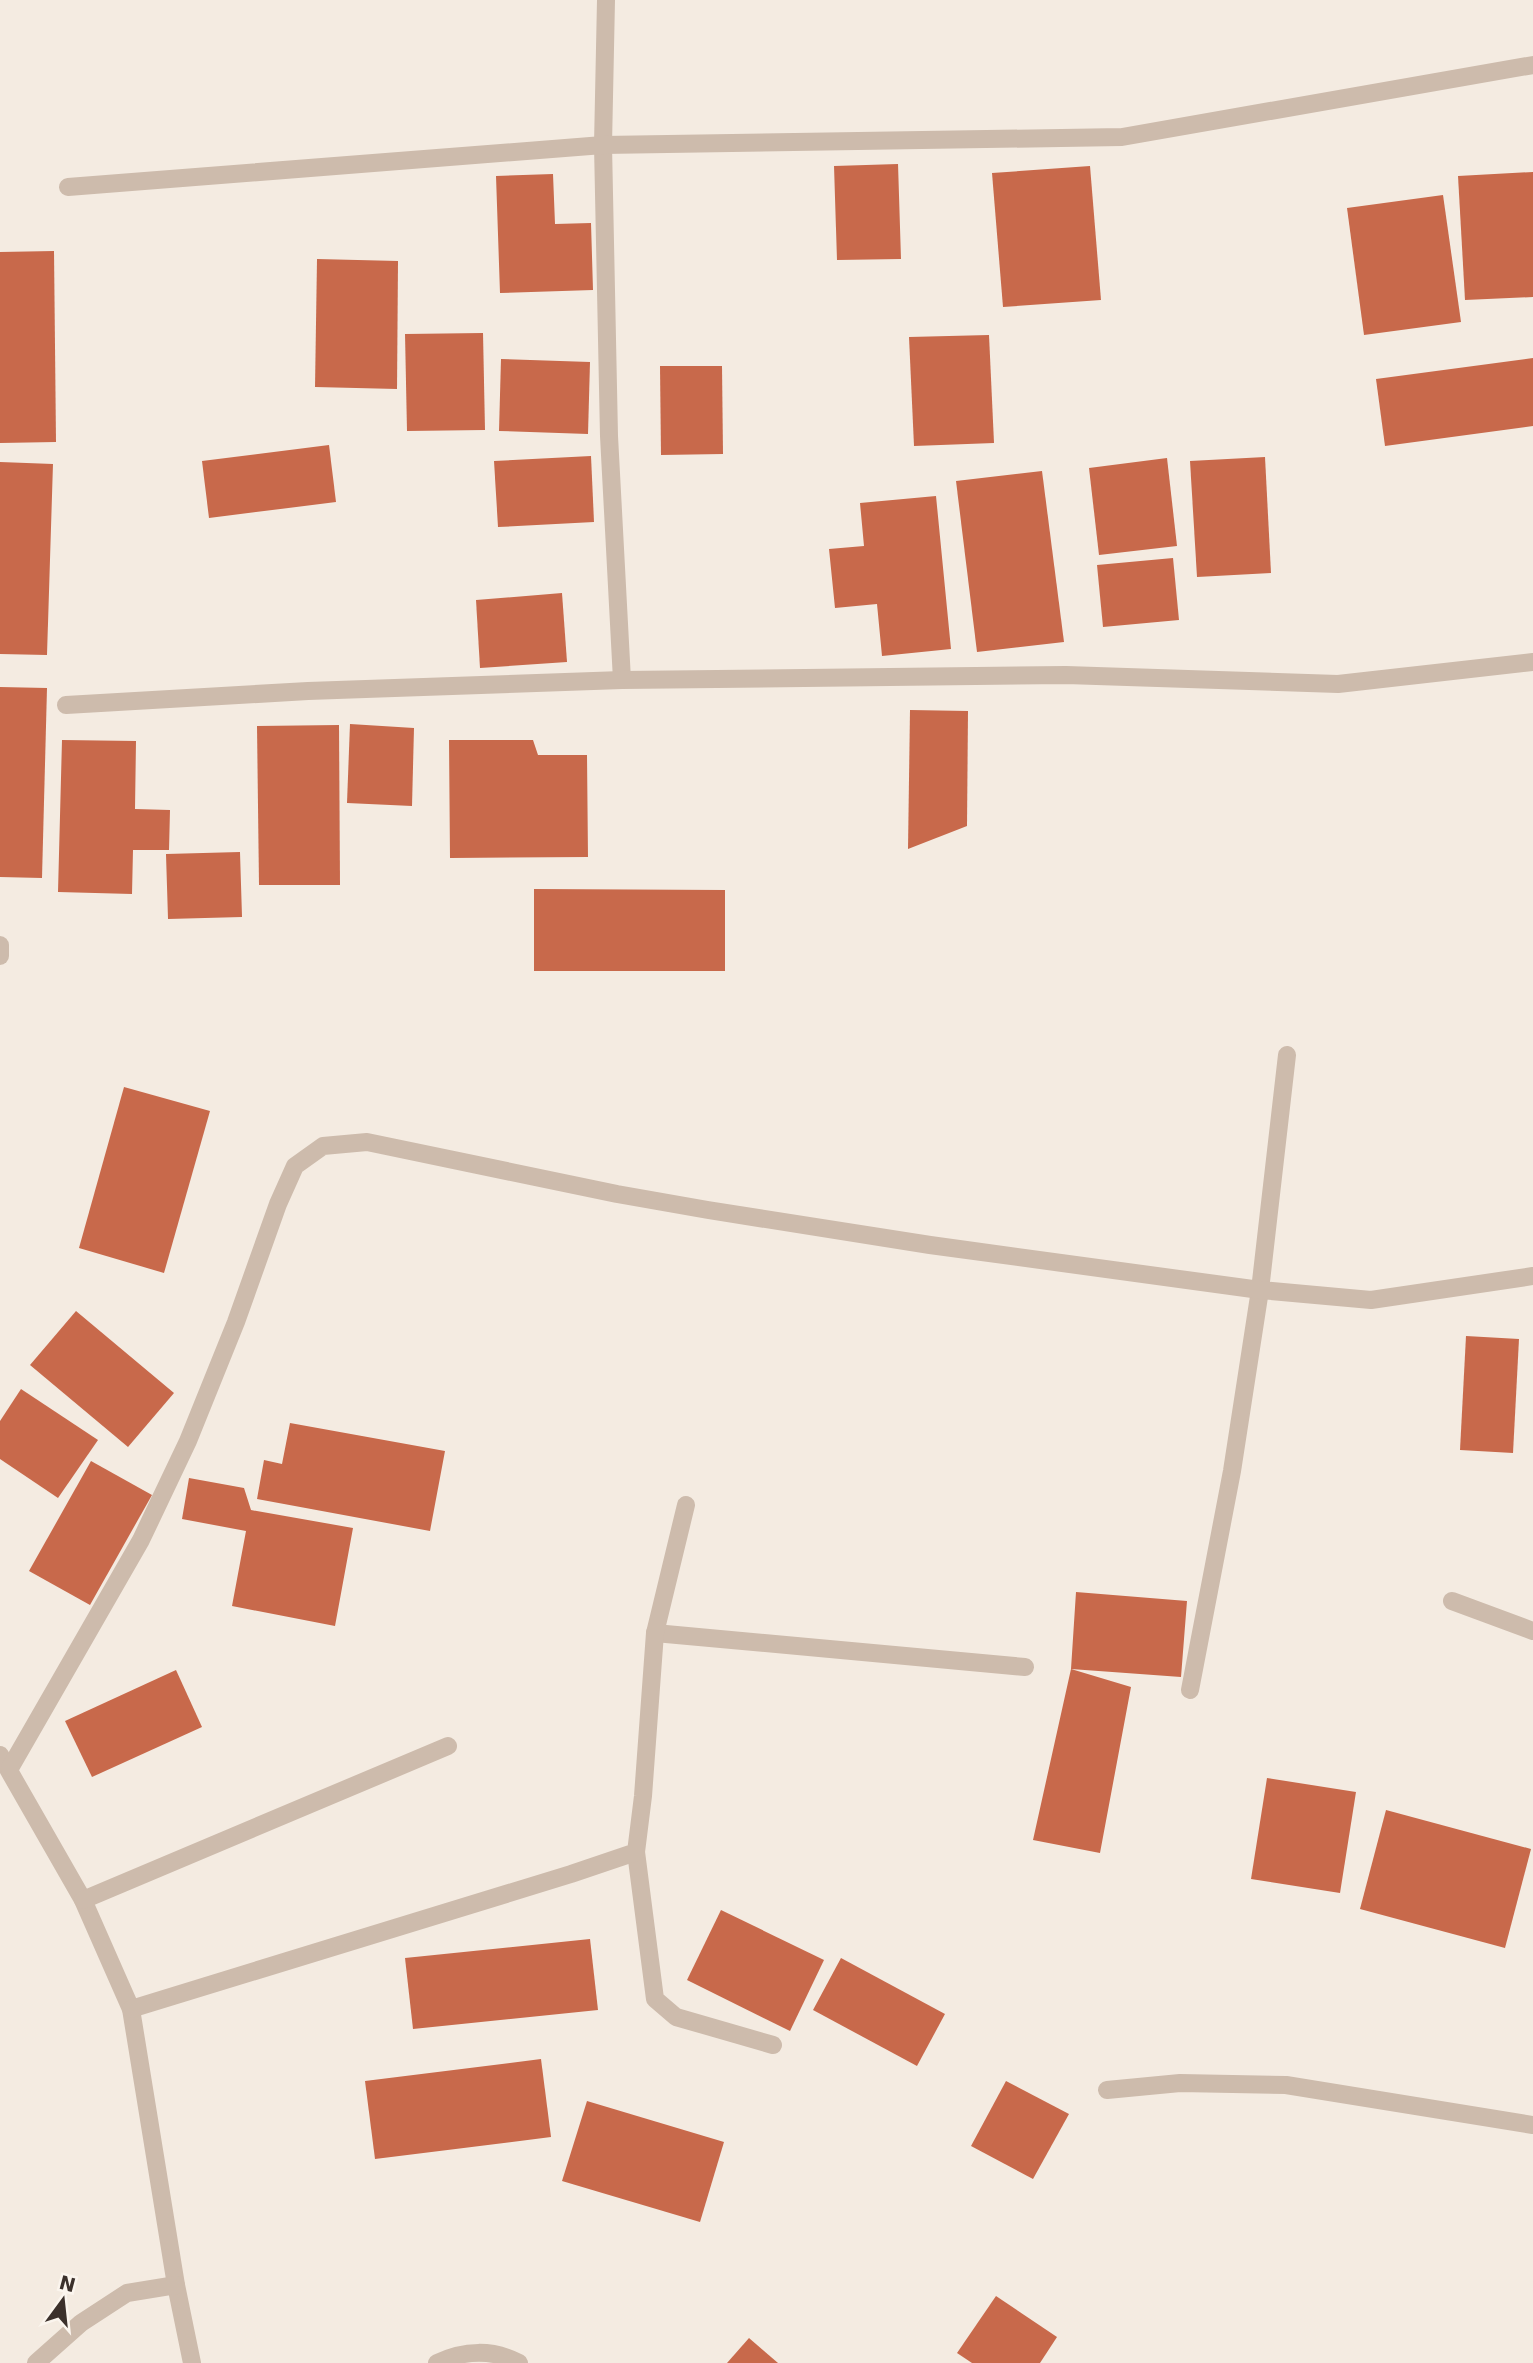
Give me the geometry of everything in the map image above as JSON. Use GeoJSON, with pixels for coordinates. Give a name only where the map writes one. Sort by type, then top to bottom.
{"type":"FeatureCollection","features":[{"type":"Feature","properties":{"kind":"street"},"geometry":{"type":"LineString","coordinates":[[606,0],[603,145],[609,436],[622,680]]}},
{"type":"Feature","properties":{"kind":"street"},"geometry":{"type":"LineString","coordinates":[[68,187],[603,145],[1122,138],[1533,65]]}},
{"type":"Feature","properties":{"kind":"street"},"geometry":{"type":"LineString","coordinates":[[66,705],[308,691],[622,680],[1066,676],[1338,684],[1533,662]]}},
{"type":"Feature","properties":{"kind":"street"},"geometry":{"type":"LineString","coordinates":[[0,945],[0,956]]}},
{"type":"Feature","properties":{"kind":"street"},"geometry":{"type":"LineString","coordinates":[[1190,1690],[1232,1471],[1260,1290],[1287,1055]]}},
{"type":"Feature","properties":{"kind":"street"},"geometry":{"type":"LineString","coordinates":[[192,2363],[176,2285],[131,2009],[83,1900],[5,1761],[141,1540],[188,1441],[295,1166],[323,1146],[367,1142],[617,1194],[930,1245],[1260,1290],[1371,1300],[1533,1276]]}},
{"type":"Feature","properties":{"kind":"street"},"geometry":{"type":"LineString","coordinates":[[686,1505],[655,1633],[643,1796],[636,1852],[655,1999],[676,2017],[773,2045]]}},
{"type":"Feature","properties":{"kind":"street"},"geometry":{"type":"LineString","coordinates":[[1452,1601],[1533,1631]]}},
{"type":"Feature","properties":{"kind":"street"},"geometry":{"type":"LineString","coordinates":[[655,1633],[1025,1667]]}},
{"type":"Feature","properties":{"kind":"street"},"geometry":{"type":"LineString","coordinates":[[83,1900],[448,1746]]}},
{"type":"Feature","properties":{"kind":"street"},"geometry":{"type":"LineString","coordinates":[[131,2009],[547,1882],[636,1852]]}},
{"type":"Feature","properties":{"kind":"street"},"geometry":{"type":"LineString","coordinates":[[1107,2090],[1180,2083],[1286,2085],[1533,2125]]}},
{"type":"Feature","properties":{"kind":"street"},"geometry":{"type":"LineString","coordinates":[[36,2363],[81,2323],[127,2293],[176,2285]]}},
{"type":"Feature","properties":{"kind":"street"},"geometry":{"type":"LineString","coordinates":[[437,2363],[473,2352],[503,2354],[519,2363]]}},
{"type":"Feature","properties":{"kind":"building"},"geometry":{"type":"Polygon","coordinates":[[[898,164],[901,259],[837,260],[834,166],[898,164]]]}},
{"type":"Feature","properties":{"kind":"building"},"geometry":{"type":"Polygon","coordinates":[[[1090,166],[1101,300],[1003,307],[992,173],[1090,166]]]}},
{"type":"Feature","properties":{"kind":"building"},"geometry":{"type":"Polygon","coordinates":[[[1533,172],[1533,297],[1465,300],[1458,176],[1533,172]]]}},
{"type":"Feature","properties":{"kind":"building"},"geometry":{"type":"Polygon","coordinates":[[[553,174],[555,224],[591,223],[593,290],[500,293],[496,176],[553,174]]]}},
{"type":"Feature","properties":{"kind":"building"},"geometry":{"type":"Polygon","coordinates":[[[1443,195],[1461,322],[1364,335],[1347,208],[1443,195]]]}},
{"type":"Feature","properties":{"kind":"building"},"geometry":{"type":"Polygon","coordinates":[[[54,251],[56,442],[0,443],[0,252],[54,251]]]}},
{"type":"Feature","properties":{"kind":"building"},"geometry":{"type":"Polygon","coordinates":[[[317,259],[398,261],[397,389],[315,387],[317,259]]]}},
{"type":"Feature","properties":{"kind":"building"},"geometry":{"type":"Polygon","coordinates":[[[483,333],[485,430],[407,431],[405,334],[483,333]]]}},
{"type":"Feature","properties":{"kind":"building"},"geometry":{"type":"Polygon","coordinates":[[[989,335],[994,443],[914,446],[909,337],[989,335]]]}},
{"type":"Feature","properties":{"kind":"building"},"geometry":{"type":"Polygon","coordinates":[[[1533,358],[1533,426],[1385,446],[1376,379],[1533,358]]]}},
{"type":"Feature","properties":{"kind":"building"},"geometry":{"type":"Polygon","coordinates":[[[501,359],[590,362],[588,434],[499,431],[501,359]]]}},
{"type":"Feature","properties":{"kind":"building"},"geometry":{"type":"Polygon","coordinates":[[[660,366],[722,366],[723,454],[661,455],[660,366]]]}},
{"type":"Feature","properties":{"kind":"building"},"geometry":{"type":"Polygon","coordinates":[[[329,445],[336,502],[209,518],[202,461],[329,445]]]}},
{"type":"Feature","properties":{"kind":"building"},"geometry":{"type":"Polygon","coordinates":[[[591,456],[594,522],[498,527],[494,461],[591,456]]]}},
{"type":"Feature","properties":{"kind":"building"},"geometry":{"type":"Polygon","coordinates":[[[1265,457],[1271,573],[1197,577],[1190,461],[1265,457]]]}},
{"type":"Feature","properties":{"kind":"building"},"geometry":{"type":"Polygon","coordinates":[[[1167,458],[1177,546],[1099,555],[1089,468],[1167,458]]]}},
{"type":"Feature","properties":{"kind":"building"},"geometry":{"type":"Polygon","coordinates":[[[0,462],[53,464],[47,655],[0,654],[0,462]]]}},
{"type":"Feature","properties":{"kind":"building"},"geometry":{"type":"Polygon","coordinates":[[[1042,471],[1064,642],[977,652],[956,481],[1042,471]]]}},
{"type":"Feature","properties":{"kind":"building"},"geometry":{"type":"Polygon","coordinates":[[[936,496],[951,649],[882,656],[877,604],[835,608],[829,549],[864,546],[860,503],[936,496]]]}},
{"type":"Feature","properties":{"kind":"building"},"geometry":{"type":"Polygon","coordinates":[[[1173,558],[1179,620],[1103,627],[1097,565],[1173,558]]]}},
{"type":"Feature","properties":{"kind":"building"},"geometry":{"type":"Polygon","coordinates":[[[562,593],[567,662],[480,668],[476,600],[562,593]]]}},
{"type":"Feature","properties":{"kind":"building"},"geometry":{"type":"Polygon","coordinates":[[[0,687],[47,688],[42,878],[0,877],[0,687]]]}},
{"type":"Feature","properties":{"kind":"building"},"geometry":{"type":"Polygon","coordinates":[[[910,710],[968,711],[967,826],[908,849],[910,710]]]}},
{"type":"Feature","properties":{"kind":"building"},"geometry":{"type":"Polygon","coordinates":[[[350,724],[414,728],[412,806],[347,803],[350,724]]]}},
{"type":"Feature","properties":{"kind":"building"},"geometry":{"type":"Polygon","coordinates":[[[339,725],[340,885],[259,885],[257,726],[339,725]]]}},
{"type":"Feature","properties":{"kind":"building"},"geometry":{"type":"Polygon","coordinates":[[[62,740],[136,741],[135,809],[170,810],[169,850],[133,850],[132,894],[58,892],[62,740]]]}},
{"type":"Feature","properties":{"kind":"building"},"geometry":{"type":"Polygon","coordinates":[[[449,740],[533,740],[538,755],[587,755],[588,857],[450,858],[449,740]]]}},
{"type":"Feature","properties":{"kind":"building"},"geometry":{"type":"Polygon","coordinates":[[[240,852],[242,917],[168,919],[166,854],[240,852]]]}},
{"type":"Feature","properties":{"kind":"building"},"geometry":{"type":"Polygon","coordinates":[[[534,889],[725,890],[725,971],[534,971],[534,889]]]}},
{"type":"Feature","properties":{"kind":"building"},"geometry":{"type":"Polygon","coordinates":[[[124,1087],[210,1111],[164,1273],[79,1248],[124,1087]]]}},
{"type":"Feature","properties":{"kind":"building"},"geometry":{"type":"Polygon","coordinates":[[[76,1311],[174,1393],[128,1447],[30,1365],[76,1311]]]}},
{"type":"Feature","properties":{"kind":"building"},"geometry":{"type":"Polygon","coordinates":[[[1466,1336],[1519,1339],[1513,1453],[1460,1450],[1466,1336]]]}},
{"type":"Feature","properties":{"kind":"building"},"geometry":{"type":"Polygon","coordinates":[[[21,1389],[98,1440],[58,1498],[0,1459],[0,1421],[21,1389]]]}},
{"type":"Feature","properties":{"kind":"building"},"geometry":{"type":"Polygon","coordinates":[[[290,1423],[445,1451],[430,1531],[257,1499],[264,1460],[282,1464],[290,1423]]]}},
{"type":"Feature","properties":{"kind":"building"},"geometry":{"type":"Polygon","coordinates":[[[91,1461],[152,1495],[90,1605],[29,1571],[91,1461]]]}},
{"type":"Feature","properties":{"kind":"building"},"geometry":{"type":"Polygon","coordinates":[[[189,1478],[244,1488],[251,1510],[353,1528],[335,1626],[232,1606],[246,1531],[182,1519],[189,1478]]]}},
{"type":"Feature","properties":{"kind":"building"},"geometry":{"type":"Polygon","coordinates":[[[1076,1592],[1187,1601],[1181,1677],[1071,1669],[1076,1592]]]}},
{"type":"Feature","properties":{"kind":"building"},"geometry":{"type":"Polygon","coordinates":[[[1071,1669],[1131,1687],[1100,1853],[1033,1840],[1071,1669]]]}},
{"type":"Feature","properties":{"kind":"building"},"geometry":{"type":"Polygon","coordinates":[[[176,1670],[202,1727],[92,1777],[65,1721],[176,1670]]]}},
{"type":"Feature","properties":{"kind":"building"},"geometry":{"type":"Polygon","coordinates":[[[1267,1778],[1356,1792],[1340,1893],[1251,1879],[1267,1778]]]}},
{"type":"Feature","properties":{"kind":"building"},"geometry":{"type":"Polygon","coordinates":[[[1386,1810],[1531,1849],[1505,1948],[1360,1909],[1386,1810]]]}},
{"type":"Feature","properties":{"kind":"building"},"geometry":{"type":"Polygon","coordinates":[[[721,1910],[824,1960],[790,2031],[687,1980],[721,1910]]]}},
{"type":"Feature","properties":{"kind":"building"},"geometry":{"type":"Polygon","coordinates":[[[590,1939],[598,2010],[413,2029],[405,1958],[590,1939]]]}},
{"type":"Feature","properties":{"kind":"building"},"geometry":{"type":"Polygon","coordinates":[[[841,1958],[945,2014],[917,2066],[813,2010],[841,1958]]]}},
{"type":"Feature","properties":{"kind":"building"},"geometry":{"type":"Polygon","coordinates":[[[541,2059],[551,2137],[375,2159],[365,2081],[541,2059]]]}},
{"type":"Feature","properties":{"kind":"building"},"geometry":{"type":"Polygon","coordinates":[[[1006,2081],[1069,2114],[1033,2179],[971,2146],[1006,2081]]]}},
{"type":"Feature","properties":{"kind":"building"},"geometry":{"type":"Polygon","coordinates":[[[587,2101],[724,2142],[700,2222],[562,2181],[587,2101]]]}},
{"type":"Feature","properties":{"kind":"building"},"geometry":{"type":"Polygon","coordinates":[[[996,2296],[1057,2337],[1040,2363],[972,2363],[957,2353],[996,2296]]]}},
{"type":"Feature","properties":{"kind":"building"},"geometry":{"type":"Polygon","coordinates":[[[749,2338],[778,2363],[727,2363],[749,2338]]]}}]}
